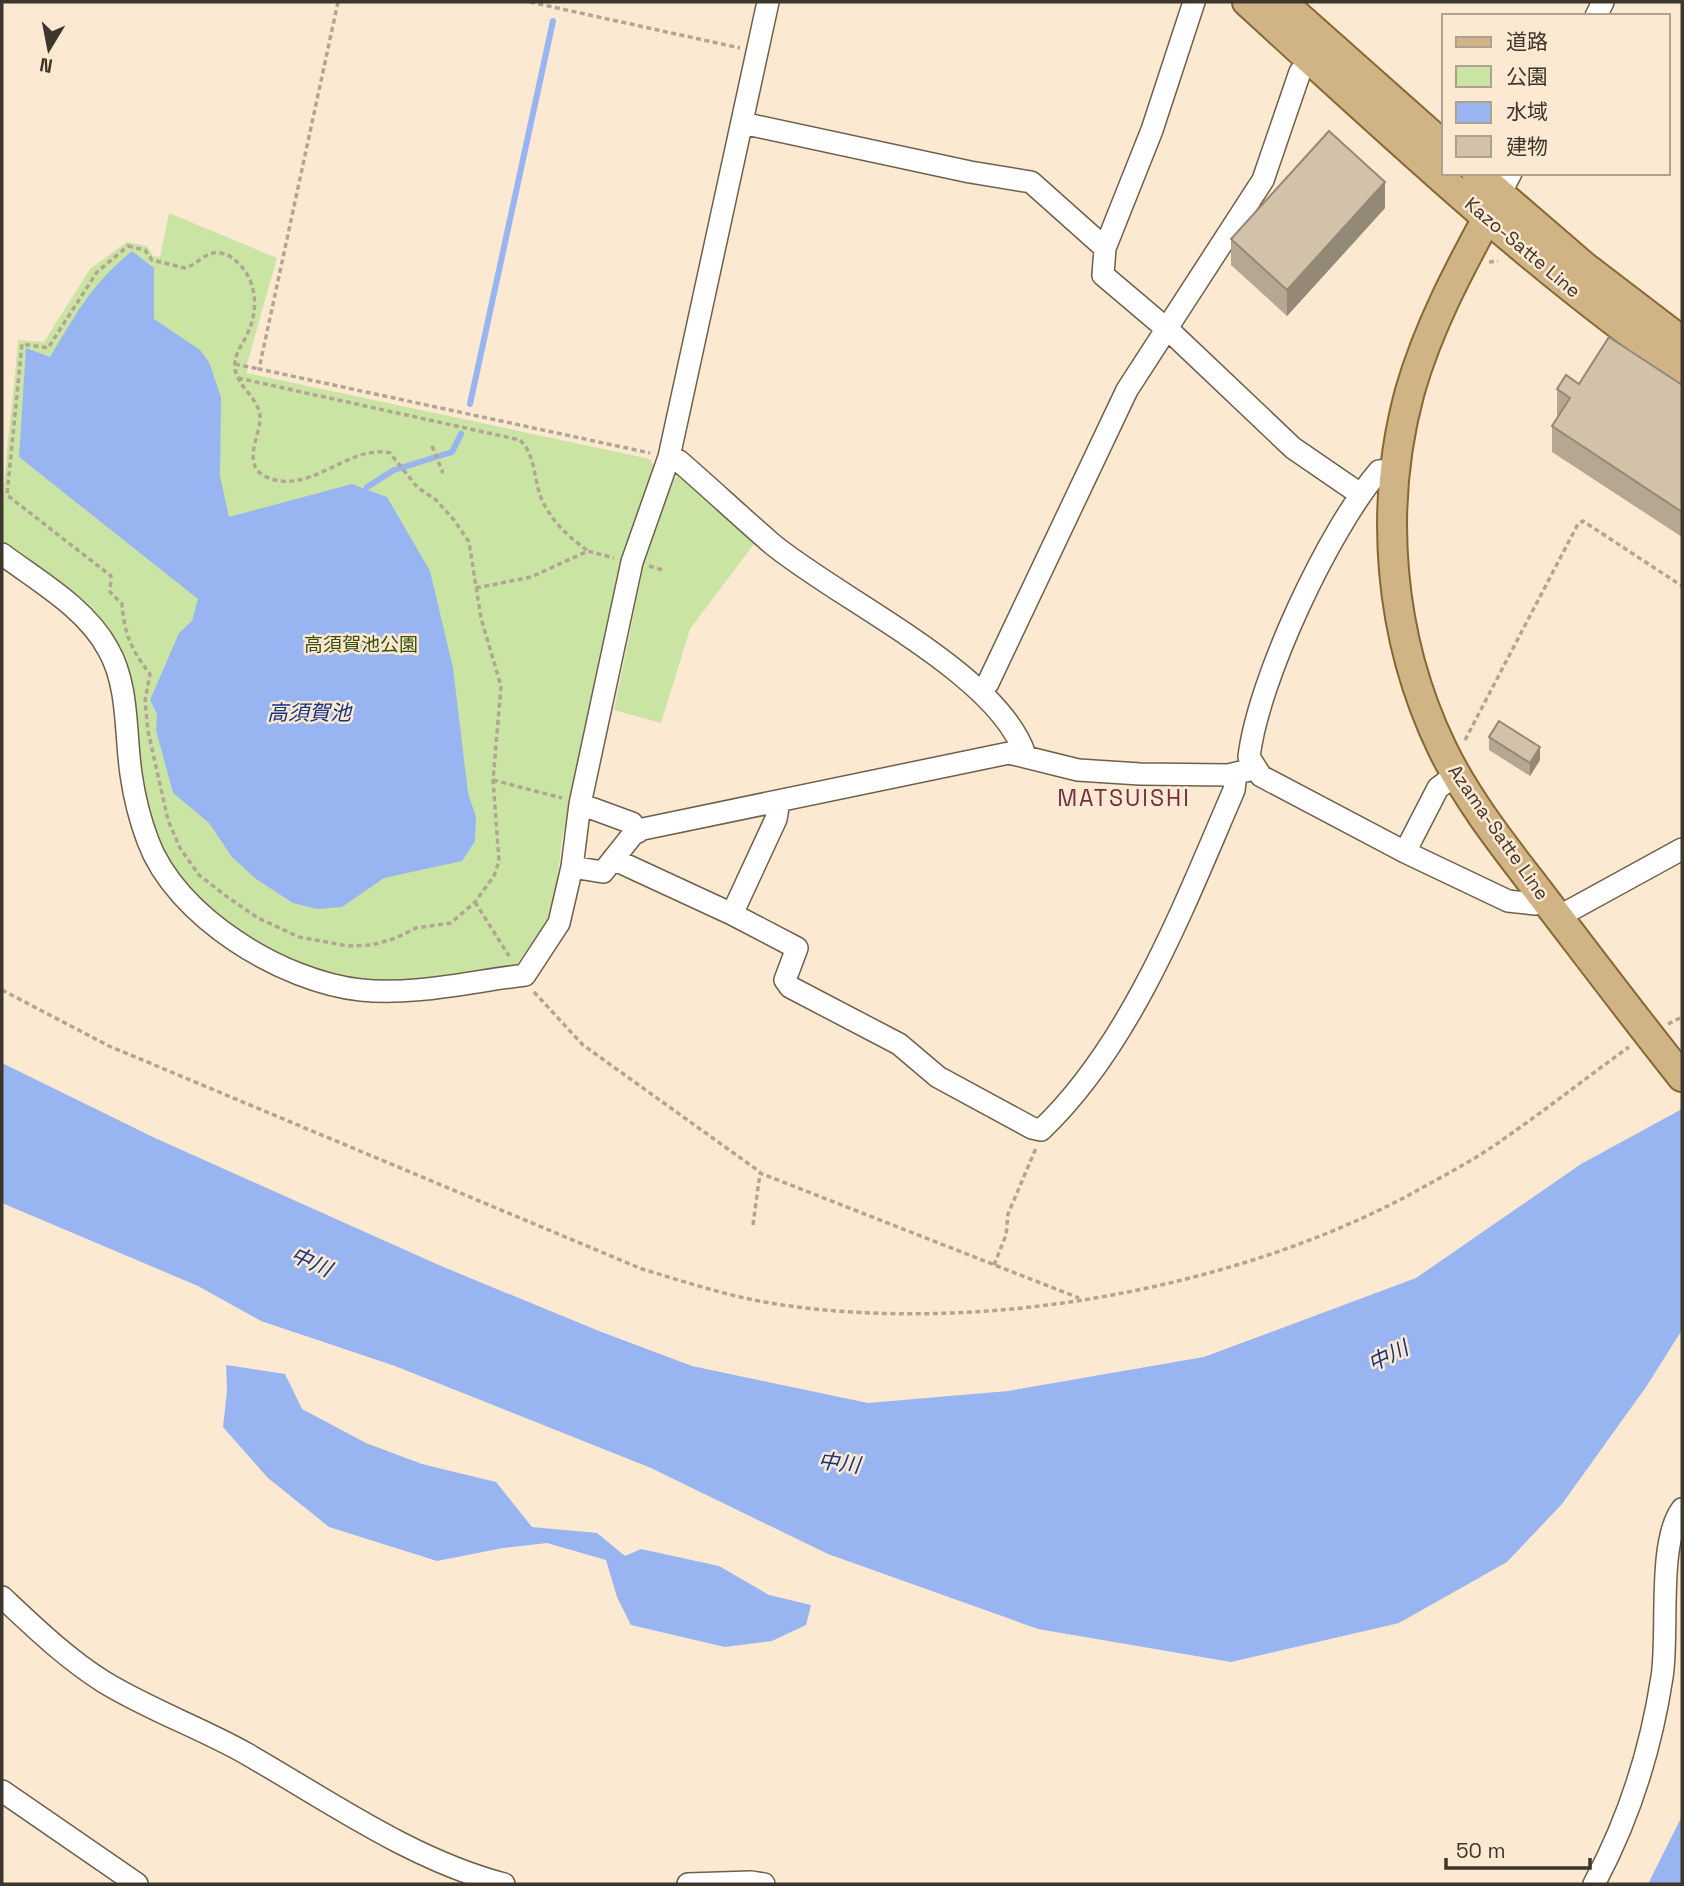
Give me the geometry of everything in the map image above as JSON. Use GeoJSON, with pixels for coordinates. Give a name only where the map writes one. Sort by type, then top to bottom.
{"type":"FeatureCollection","features":[{"type":"Feature","properties":{"kind":"main road","name":"Kazo-Satte Line"},"geometry":{"type":"LineString","coordinates":[[1247,2],[1487,218],[1623,329],[1682,371]]}},
{"type":"Feature","properties":{"kind":"main road"},"geometry":{"type":"LineString","coordinates":[[1282,2],[1442,144]]}},
{"type":"Feature","properties":{"kind":"main road","name":"Kazo-Satte Line"},"geometry":{"type":"LineString","coordinates":[[1482,175],[1505,183],[1585,267],[1682,341]]}},
{"type":"Feature","properties":{"kind":"main road","name":"Azama-Satte Line"},"geometry":{"type":"LineString","coordinates":[[1505,183],[1451,287],[1426,344],[1410,391],[1395,470],[1392,556],[1398,601],[1420,695],[1453,767],[1476,807],[1682,1077]]}},
{"type":"Feature","properties":{"kind":"street"},"geometry":{"type":"LineString","coordinates":[[2,554],[61,598],[97,632],[109,650],[118,672],[131,775],[148,842],[172,884],[232,938],[301,975],[339,987],[364,991],[520,971],[559,923],[572,867],[580,804],[632,562],[669,457],[768,2]]}},
{"type":"Feature","properties":{"kind":"street"},"geometry":{"type":"LineString","coordinates":[[1194,2],[1152,130],[1105,248],[1103,275],[1175,336],[1293,447],[1360,494]]}},
{"type":"Feature","properties":{"kind":"street"},"geometry":{"type":"LineString","coordinates":[[981,691],[988,683],[1127,390],[1263,180],[1300,72]]}},
{"type":"Feature","properties":{"kind":"street"},"geometry":{"type":"LineString","coordinates":[[742,123],[970,172],[1031,182],[1105,248]]}},
{"type":"Feature","properties":{"kind":"street"},"geometry":{"type":"LineString","coordinates":[[669,457],[679,461],[771,543],[981,691],[1020,738],[1025,755]]}},
{"type":"Feature","properties":{"kind":"street"},"geometry":{"type":"LineString","coordinates":[[613,859],[732,914],[797,948],[785,980],[790,987],[899,1044],[939,1077],[1032,1128],[1041,1130],[1077,1091],[1142,992],[1245,771],[1251,741],[1278,657],[1307,594],[1360,494],[1379,471],[1395,470]]}},
{"type":"Feature","properties":{"kind":"street"},"geometry":{"type":"LineString","coordinates":[[572,867],[603,872],[638,832],[699,816],[779,802],[1009,753],[1078,770],[1245,771],[1261,776],[1405,852],[1508,901],[1552,909],[1682,849]]}},
{"type":"Feature","properties":{"kind":"street"},"geometry":{"type":"LineString","coordinates":[[1405,852],[1438,788],[1453,767]]}},
{"type":"Feature","properties":{"kind":"street"},"geometry":{"type":"LineString","coordinates":[[732,914],[776,819],[779,802]]}},
{"type":"Feature","properties":{"kind":"street"},"geometry":{"type":"LineString","coordinates":[[580,804],[632,823],[638,832]]}},
{"type":"Feature","properties":{"kind":"street"},"geometry":{"type":"LineString","coordinates":[[1594,1884],[1611,1853],[1626,1813],[1652,1728],[1663,1674],[1670,1552],[1677,1516],[1682,1509]]}},
{"type":"Feature","properties":{"kind":"street"},"geometry":{"type":"LineString","coordinates":[[2,1597],[59,1650],[105,1682],[232,1746],[366,1824],[443,1863],[504,1884]]}},
{"type":"Feature","properties":{"kind":"street"},"geometry":{"type":"LineString","coordinates":[[2,1791],[72,1842],[137,1884]]}},
{"type":"Feature","properties":{"kind":"street"},"geometry":{"type":"LineString","coordinates":[[688,1884],[764,1884]]}},
{"type":"Feature","properties":{"kind":"path"},"geometry":{"type":"LineString","coordinates":[[259,369],[338,2]]}},
{"type":"Feature","properties":{"kind":"path"},"geometry":{"type":"LineString","coordinates":[[530,2],[758,51]]}},
{"type":"Feature","properties":{"kind":"path"},"geometry":{"type":"LineString","coordinates":[[128,246],[145,250],[152,260],[185,268],[214,252],[229,255],[247,271],[252,285],[254,310],[249,332],[235,356],[236,364],[238,378],[258,408],[260,418],[252,452],[256,468],[264,476],[304,479],[339,466],[367,450],[380,450],[394,456],[411,480],[436,500],[469,542],[481,618],[500,686],[494,780],[499,861],[494,876],[475,902],[451,923],[416,928],[396,939],[372,945],[323,944],[299,937],[258,918],[200,875],[180,848],[168,820],[148,731],[145,701],[150,674],[133,652],[124,630],[122,604],[110,592],[111,576],[7,495],[22,344],[48,348],[97,272],[128,246]]}},
{"type":"Feature","properties":{"kind":"path"},"geometry":{"type":"LineString","coordinates":[[1483,262],[1499,261]]}},
{"type":"Feature","properties":{"kind":"path"},"geometry":{"type":"LineString","coordinates":[[236,364],[669,457]]}},
{"type":"Feature","properties":{"kind":"path"},"geometry":{"type":"LineString","coordinates":[[238,378],[520,440],[529,452],[542,501],[570,539],[588,551],[623,560]]}},
{"type":"Feature","properties":{"kind":"path"},"geometry":{"type":"LineString","coordinates":[[432,446],[443,472]]}},
{"type":"Feature","properties":{"kind":"path"},"geometry":{"type":"LineString","coordinates":[[1453,767],[1577,524],[1583,521],[1682,586]]}},
{"type":"Feature","properties":{"kind":"path"},"geometry":{"type":"LineString","coordinates":[[476,588],[531,578],[588,551]]}},
{"type":"Feature","properties":{"kind":"path"},"geometry":{"type":"LineString","coordinates":[[494,780],[580,804]]}},
{"type":"Feature","properties":{"kind":"path"},"geometry":{"type":"LineString","coordinates":[[475,902],[537,998],[583,1045],[760,1173],[1081,1299]]}},
{"type":"Feature","properties":{"kind":"path"},"geometry":{"type":"LineString","coordinates":[[2,990],[109,1046],[475,1202],[642,1269],[711,1290],[774,1304],[883,1314],[983,1310],[1081,1299],[1170,1283],[1272,1255],[1406,1196],[1504,1140],[1656,1043]]}},
{"type":"Feature","properties":{"kind":"path"},"geometry":{"type":"LineString","coordinates":[[994,1266],[1004,1242],[1008,1214],[1040,1140],[1041,1130]]}},
{"type":"Feature","properties":{"kind":"path"},"geometry":{"type":"LineString","coordinates":[[752,1225],[760,1173]]}},
{"type":"Feature","properties":{"kind":"green space","name":"高須賀池公園"},"geometry":{"type":"Polygon","coordinates":[[[169,213],[277,258],[247,364],[247,373],[650,459],[655,469],[624,556],[562,839],[554,910],[513,970],[370,984],[347,983],[250,944],[186,888],[157,842],[100,624],[2,540],[18,340],[44,342],[90,269],[127,242],[147,246],[153,256],[160,257],[169,213]]]}},
{"type":"Feature","properties":{"kind":"green space"},"geometry":{"type":"Polygon","coordinates":[[[682,472],[760,536],[690,629],[661,723],[614,710],[647,548],[674,479],[682,472]]]}},
{"type":"Feature","properties":{"kind":"water","name":"高須賀池"},"geometry":{"type":"Polygon","coordinates":[[[132,251],[154,268],[154,319],[200,350],[209,362],[221,397],[220,476],[229,517],[352,484],[387,497],[430,571],[453,668],[468,793],[476,817],[475,841],[462,861],[384,878],[342,907],[317,909],[293,903],[256,879],[232,857],[209,823],[173,793],[156,730],[157,714],[150,700],[179,633],[192,621],[198,599],[19,457],[26,348],[50,357],[95,288],[132,251]]]}},
{"type":"Feature","properties":{"kind":"water","name":"中川"},"geometry":{"type":"Polygon","coordinates":[[[2,1063],[155,1138],[441,1266],[599,1331],[692,1366],[868,1403],[1008,1391],[1204,1357],[1416,1278],[1581,1164],[1682,1109],[1682,1330],[1646,1387],[1562,1504],[1507,1562],[1399,1623],[1231,1662],[1038,1629],[828,1554],[651,1468],[395,1366],[261,1321],[198,1286],[2,1203],[2,1063]]]}},
{"type":"Feature","properties":{"kind":"water"},"geometry":{"type":"Polygon","coordinates":[[[226,1365],[285,1374],[302,1409],[366,1443],[422,1464],[496,1482],[532,1527],[597,1533],[625,1556],[641,1549],[719,1566],[769,1595],[811,1605],[806,1625],[772,1641],[725,1647],[631,1625],[617,1597],[606,1560],[547,1543],[503,1548],[437,1561],[329,1527],[268,1478],[223,1427],[227,1390],[226,1365]]]}},
{"type":"Feature","properties":{"kind":"water"},"geometry":{"type":"Polygon","coordinates":[[[1682,1816],[1682,1884],[1648,1884],[1682,1816]]]}},
{"type":"Feature","properties":{"kind":"building"},"geometry":{"type":"Polygon","coordinates":[[[1329,131],[1385,182],[1287,290],[1231,239],[1329,131]]]}},
{"type":"Feature","properties":{"kind":"building"},"geometry":{"type":"Polygon","coordinates":[[[1609,337],[1682,385],[1682,512],[1552,426],[1570,398],[1557,389],[1566,375],[1579,384],[1609,337]]]}},
{"type":"Feature","properties":{"kind":"building"},"geometry":{"type":"Polygon","coordinates":[[[1499,721],[1540,747],[1530,763],[1489,737],[1499,721]]]}},
{"type":"Feature","properties":{"kind":"waterway"},"geometry":{"type":"LineString","coordinates":[[470,404],[553,21]]}},
{"type":"Feature","properties":{"kind":"waterway"},"geometry":{"type":"LineString","coordinates":[[367,487],[394,470],[452,452],[461,434]]}},
{"type":"Feature","properties":{"kind":"district","name":"MATSUISHI"},"geometry":{"type":"Point","coordinates":[1124,798]}}]}
